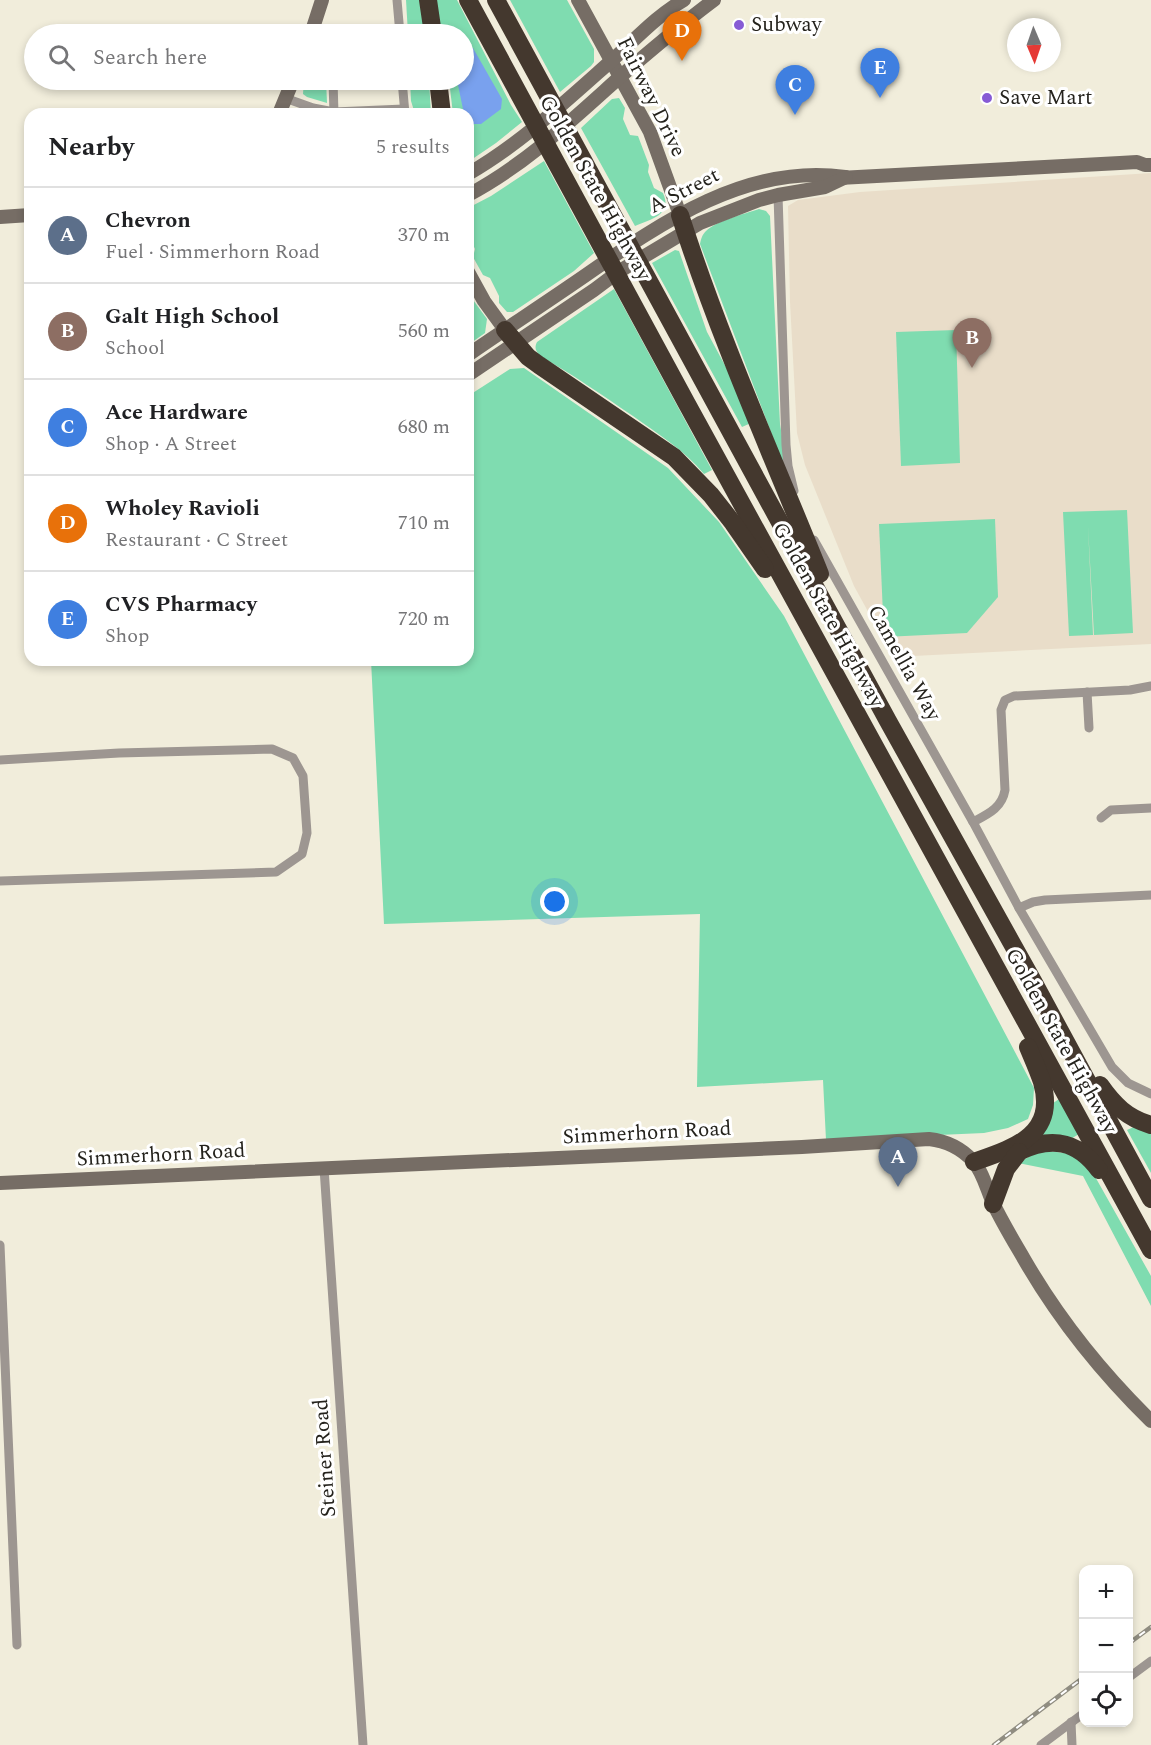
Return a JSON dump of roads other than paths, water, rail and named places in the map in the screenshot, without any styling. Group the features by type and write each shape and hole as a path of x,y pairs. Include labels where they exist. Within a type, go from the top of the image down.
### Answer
{"highway":[{"path":"428,0 432,24"},
{"name":"Golden State Highway","path":"468,0 1151,1250"},
{"name":"Golden State Highway","path":"496,0 1151,1199"},
{"path":"439,90 441,108"},
{"path":"683,223 728,348 856,661"},
{"path":"510,336 528,357 674,457 693,475 751,548 846,694"},
{"path":"976,1167 1031,1136 1037,1128 1045,1104 1040,1076 990,957"},
{"path":"1034,983 1111,1101 1130,1117 1151,1125"},
{"path":"976,1167 1041,1143 1063,1144 1082,1152 1099,1170 1140,1230"},
{"path":"993,1204 1006,1169 1019,1152"}],"street":[{"path":"314,24 322,0"},
{"path":"398,0 399,24"},
{"name":"Fairway Drive","path":"578,0 650,132 683,223"},
{"path":"474,170 513,145 671,7 684,0"},
{"path":"690,18 692,9 705,0"},
{"path":"474,191 522,161 714,0"},
{"path":"281,108 289,90"},
{"path":"333,90 334,108"},
{"path":"403,90 405,108"},
{"path":"285,98 313,108"},
{"name":"A Street","path":"474,352 510,336 594,290 618,272 666,243 683,223 727,192 773,179 824,174 846,177 1144,164 1145,157 1151,157"},
{"name":"A Street","path":"474,369 510,336 585,275 658,227 683,223 778,195 825,187 846,177"},
{"name":"Camellia Way","path":"778,195 786,445 797,501 814,540 1019,908 1112,1067 1128,1083 1151,1094"},
{"path":"0,217 24,215"},
{"path":"474,283 484,301 510,336"},
{"path":"973,822 995,810 1004,797 1001,710 1005,700 1014,696 1130,690 1151,686"},
{"path":"1088,692 1089,728"},
{"path":"0,760 119,753 272,749 293,758 303,776 307,832 303,854 276,872 0,881"},
{"path":"1101,818 1111,810 1151,808"},
{"path":"1019,908 1045,900 1151,895"},
{"name":"Simmerhorn Road","path":"0,1183 802,1147 929,1139 951,1144 976,1167 993,1204 1025,1262 1062,1318 1109,1377 1151,1420"},
{"name":"Steiner Road","path":"324,1168 363,1745"},
{"path":"0,1245 17,1645"},
{"path":"1133,1674 1147,1664 1151,1677"},
{"path":"1041,1745 1079,1716"},
{"path":"1071,1722 1072,1745"}],"water":[{"path":"474,50 502,99 501,109 481,124 474,124 474,108 463,108 459,90 474,90"}],"railway":[{"path":"1133,1640 1151,1627"},
{"path":"994,1745 1079,1681"}],"place":[{"name":"Subway","path":"739,25"},
{"name":"Wholey Ravioli","path":"682,61"},
{"name":"CVS Pharmacy","path":"880,98"},
{"name":"Save Mart","path":"987,98"},
{"name":"Ace Hardware","path":"795,115"},
{"name":"Galt High School","path":"972,368"},
{"name":"Chevron","path":"898,1187"}]}
